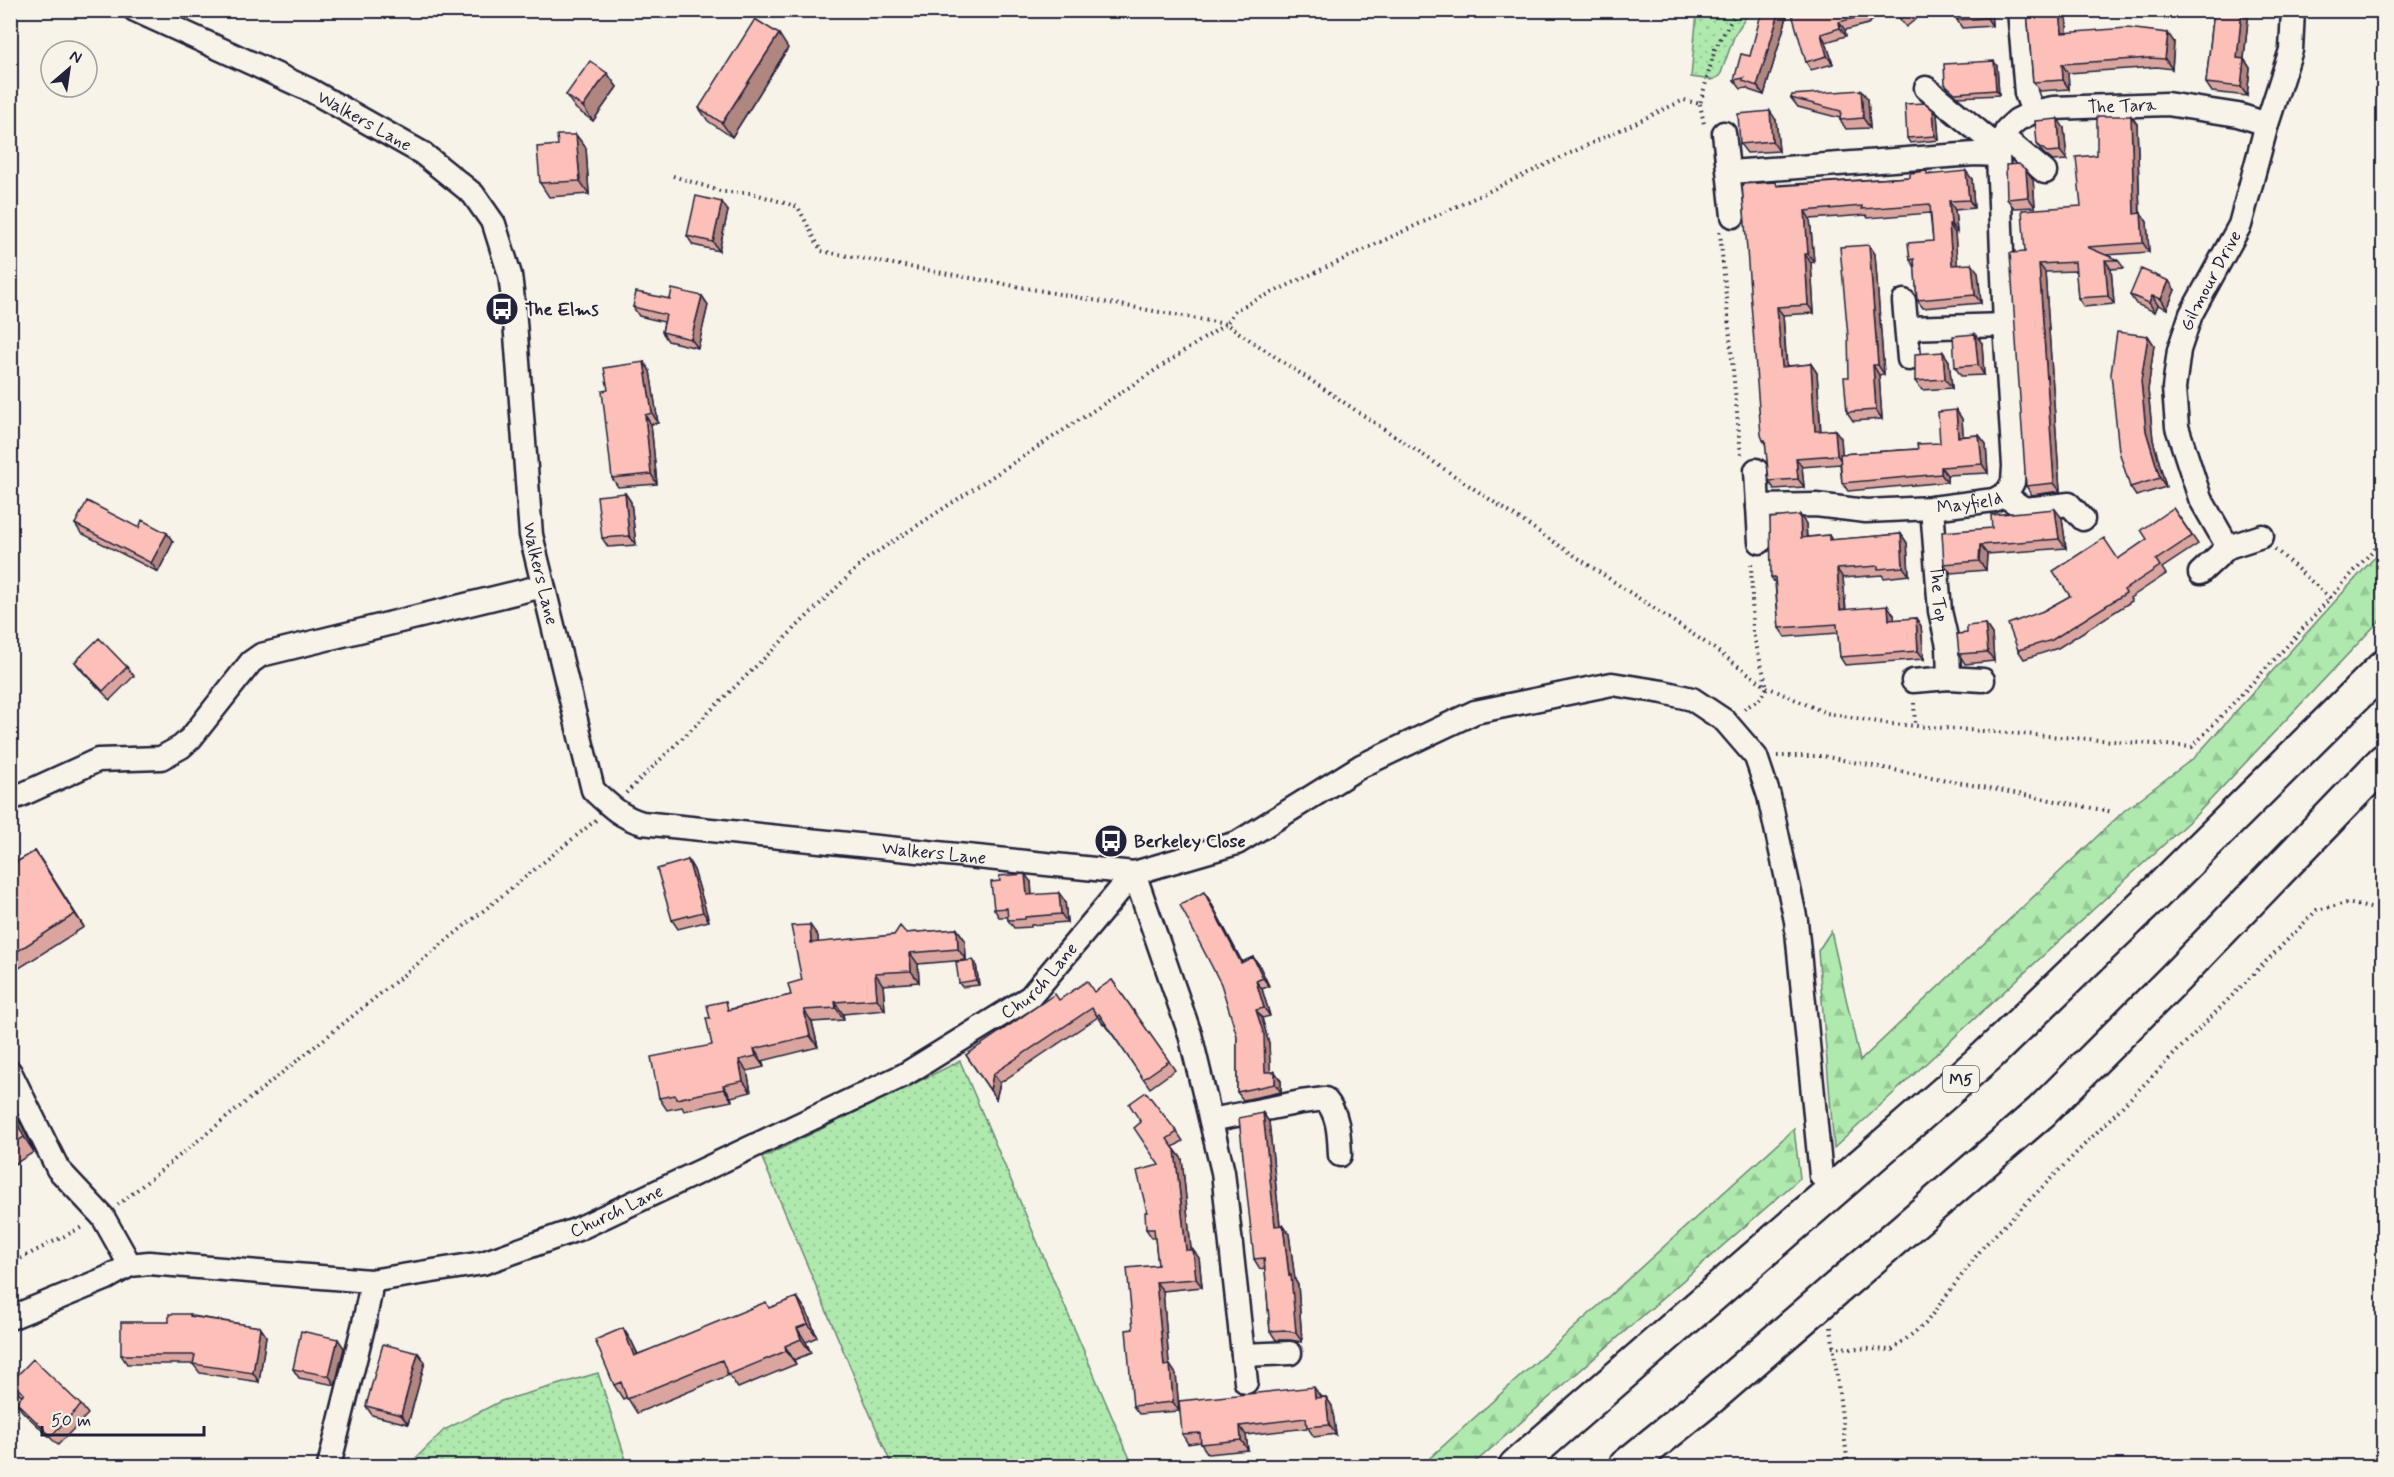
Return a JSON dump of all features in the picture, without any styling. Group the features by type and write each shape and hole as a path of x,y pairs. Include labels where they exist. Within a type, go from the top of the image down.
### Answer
{"highway":[{"name":"M5","path":"1516,1467 1987,1056 2154,895 2384,667"},
{"path":"1626,1467 1705,1402 2042,1112 2384,761"}],"street":[{"name":"Walkers Lane","path":"135,10 310,90 422,153 473,194 494,224 510,275 531,535 593,790 611,807 626,818 642,823 1134,873"},
{"path":"2019,10 2026,93 2033,112"},
{"name":"Gilmour Drive","path":"2228,547 2200,498 2177,427 2174,388 2179,350 2191,314 2240,225 2267,124 2291,50 2293,10"},
{"path":"1926,88 2000,147 2045,172"},
{"name":"The Tara","path":"2000,147 2007,129 2017,120 2033,112 2053,108 2168,104 2238,115 2267,124"},
{"path":"1724,132 1733,216"},
{"path":"1730,172 1975,154 2000,147"},
{"name":"Mayfield","path":"1758,506 1816,505 1866,511 1994,500 2007,493 2013,482 2014,466 2005,325 2000,147"},
{"path":"1904,301 1909,359"},
{"path":"1907,328 2005,325"},
{"path":"1756,470 1760,542"},
{"path":"2003,495 2025,509 2069,504 2083,519"},
{"name":"The Top","path":"1932,507 1940,611 1948,646 1949,678"},
{"path":"2200,573 2228,547 2262,536"},
{"path":"10,797 19,796 98,760 160,758 182,747 192,738 251,662 261,655 543,586"},
{"path":"1913,681 1949,678 1983,680"},
{"path":"1246,1382 1223,1172 1190,1034 1134,873 1237,843 1361,766 1475,712 1612,684 1664,692 1692,699 1725,721 1756,757 1769,796 1796,921 1821,1176"},
{"name":"Church Lane","path":"10,1318 107,1278 130,1265 149,1263 370,1281 483,1263 578,1229 904,1075 1030,997 1134,873"},
{"path":"10,1072 58,1169 103,1217 130,1265"},
{"path":"1211,1120 1325,1099 1332,1107 1339,1132 1340,1155"},
{"path":"329,1467 364,1323 370,1281"},
{"path":"1243,1355 1290,1353"}],"path":[{"path":"10,1264 103,1217 611,807 866,559 1226,324 1235,310 1684,100 1700,104 1715,49 1737,10"},
{"path":"673,176 723,192 752,193 798,207 821,251 1226,324 1709,645 1767,687 1826,713 1891,724 2192,747 2384,538"},
{"path":"1733,216 1718,216 1742,471 1756,470"},
{"path":"2262,536 2330,598"},
{"path":"1725,721 1761,698 1767,687 1753,633 1750,544 1760,542"},
{"path":"1756,757 1822,756 2113,812"},
{"path":"1832,1347 1892,1350 1924,1324 1983,1247 2317,909 2347,903 2384,911"},
{"path":"1831,1320 1832,1347 1848,1467"}],"green space":[{"path":"1697,11 1750,11 1735,34 1720,76 1712,80 1691,77"},
{"path":"2383,548 2383,617 2197,814 1834,1148 1818,951 1831,931 1860,1061 2125,810 2195,757"},
{"path":"960,1061 1133,1466 892,1466 762,1158"},
{"path":"1794,1129 1800,1178 1471,1466 1421,1466"},
{"path":"598,1373 628,1466 408,1466 444,1430 501,1401"}],"building":[{"path":"1762,10 1780,10 1757,86 1743,81 1744,78 1734,80 1741,54 1750,56"},
{"path":"1805,10 1869,10 1862,16 1839,22 1840,28 1821,34 1827,56 1806,62 1792,14"},
{"path":"1894,10 1911,10 1901,18"},
{"path":"1956,10 1986,10 1987,18 1957,20"},
{"path":"2027,10 2060,10 2062,33 2127,28 2168,33 2165,59 2062,64 2063,80 2033,82"},
{"path":"2214,10 2242,10 2237,58 2244,59 2241,87 2206,83"},
{"path":"755,19 779,34 722,123 699,108"},
{"path":"590,61 607,73 583,107 566,95"},
{"path":"1994,61 1996,90 1955,93 1945,84 1944,64"},
{"path":"1861,90 1863,118 1840,120 1841,111 1791,98 1792,95"},
{"path":"1925,103 1933,110 1935,136 1907,138 1905,104"},
{"path":"1770,111 1772,141 1740,144 1738,114"},
{"path":"2097,116 2131,116 2134,214 2141,213 2143,243 2087,247 2118,260 2105,260 2108,296 2078,298 2075,262 2039,264 2054,483 2026,486 2010,253 2025,252 2022,210 2081,206 2076,157 2097,155"},
{"path":"2058,119 2060,151 2047,152 2037,144 2035,121"},
{"path":"557,135 576,135 580,181 540,183 537,147 558,145"},
{"path":"2019,164 2026,170 2028,197 2007,199 2006,165"},
{"path":"1927,171 1927,175 1966,171 1969,200 1949,201 1951,224 1949,224 1952,265 1972,264 1975,295 1917,300 1914,259 1910,260 1908,243 1933,241 1930,204 1862,209 1862,206 1805,211 1808,305 1777,307 1782,367 1811,364 1815,431 1835,430 1837,455 1796,458 1798,479 1769,481 1765,440 1761,435 1742,184 1776,182 1777,186 1910,177 1910,173"},
{"path":"696,196 722,202 713,242 687,236"},
{"path":"1869,245 1878,365 1873,365 1876,410 1847,412 1844,377 1849,377 1848,336 1840,247"},
{"path":"2141,269 2169,281 2161,299 2152,296 2149,303 2130,295"},
{"path":"672,289 702,296 691,339 662,332 666,315 633,307 636,292 670,299"},
{"path":"2117,332 2148,336 2141,381 2146,431 2160,478 2130,487 2119,451 2111,374"},
{"path":"1975,334 1978,365 1955,367 1953,336"},
{"path":"1943,352 1945,379 1915,381 1915,354"},
{"path":"644,362 652,413 645,415 651,474 612,478 602,391 608,390 604,368"},
{"path":"1956,410 1958,437 1979,435 1982,464 1941,467 1941,474 1842,483 1840,454 1918,449 1917,444 1940,443 1938,412"},
{"path":"625,493 629,536 602,538 597,496"},
{"path":"87,501 139,528 142,520 167,533 151,563 75,524"},
{"path":"2173,508 2192,536 2156,560 2160,566 2124,590 2126,593 2052,640 2018,650 2008,624 2043,611 2070,596 2053,571 2104,538 2118,559 2147,539 2141,530"},
{"path":"2055,509 2059,539 1980,545 1979,561 1944,564 1942,532 1992,528 1991,515"},
{"path":"1800,515 1801,538 1829,535 1829,540 1901,534 1903,567 1837,569 1840,610 1888,606 1889,620 1916,618 1918,651 1840,657 1837,624 1779,628 1775,577 1771,577 1770,518"},
{"path":"1985,624 1988,652 1959,654 1957,634 1967,633 1967,626"},
{"path":"99,638 127,667 103,691 75,662"},
{"path":"35,851 75,914 10,956 10,866"},
{"path":"688,860 703,912 672,920 657,869"},
{"path":"1025,874 1027,895 1059,893 1061,914 1008,920 1007,908 994,909 991,882 1000,881 999,876"},
{"path":"1204,892 1241,963 1253,957 1263,978 1256,981 1264,1008 1256,1010 1264,1035 1265,1072 1275,1072 1275,1084 1237,1092 1237,1036 1221,984 1180,905"},
{"path":"810,925 811,943 894,935 900,926 906,933 957,929 958,949 910,953 911,971 875,973 877,999 835,1002 836,1008 804,1010 810,1036 754,1049 756,1056 739,1060 743,1081 723,1085 724,1089 676,1099 675,1095 659,1098 651,1057 712,1045 706,1018 710,1018 707,1005 726,1001 728,1010 791,995 788,984 802,980 791,926"},
{"path":"973,960 976,980 959,983 956,962"},
{"path":"1112,980 1169,1061 1143,1079 1099,1014 1097,1016 1092,1008 993,1074 990,1090 966,1055 1055,994 1059,1000 1087,981 1094,992"},
{"path":"1146,1092 1177,1132 1167,1139 1175,1150 1186,1250 1193,1250 1196,1279 1156,1282 1164,1366 1170,1365 1173,1402 1133,1406 1126,1330 1133,1329 1127,1268 1158,1265 1154,1229 1146,1229 1145,1212 1147,1212 1137,1171 1159,1165 1134,1128 1141,1122 1129,1104"},
{"path":"10,1110 24,1137 10,1146"},
{"path":"1263,1113 1275,1226 1283,1225 1289,1276 1291,1275 1296,1333 1284,1330 1270,1331 1264,1258 1254,1259 1239,1118"},
{"path":"797,1297 808,1324 797,1328 801,1339 785,1346 786,1351 728,1375 722,1360 627,1399 621,1382 614,1385 595,1340 623,1328 634,1356 766,1302 769,1308"},
{"path":"169,1314 190,1314 190,1316 260,1327 253,1373 193,1364 195,1355 121,1355 121,1322 169,1322"},
{"path":"301,1331 338,1339 329,1376 293,1369"},
{"path":"383,1344 418,1353 401,1415 366,1406"},
{"path":"33,1359 81,1405 51,1436 16,1402 24,1394 11,1382"},
{"path":"1314,1387 1315,1398 1326,1397 1329,1425 1307,1427 1306,1418 1240,1426 1241,1440 1201,1444 1200,1433 1182,1434 1179,1401"}],"place":[{"name":"The Elms","path":"502,309"},
{"name":"Berkeley Close","path":"1111,841"}]}
